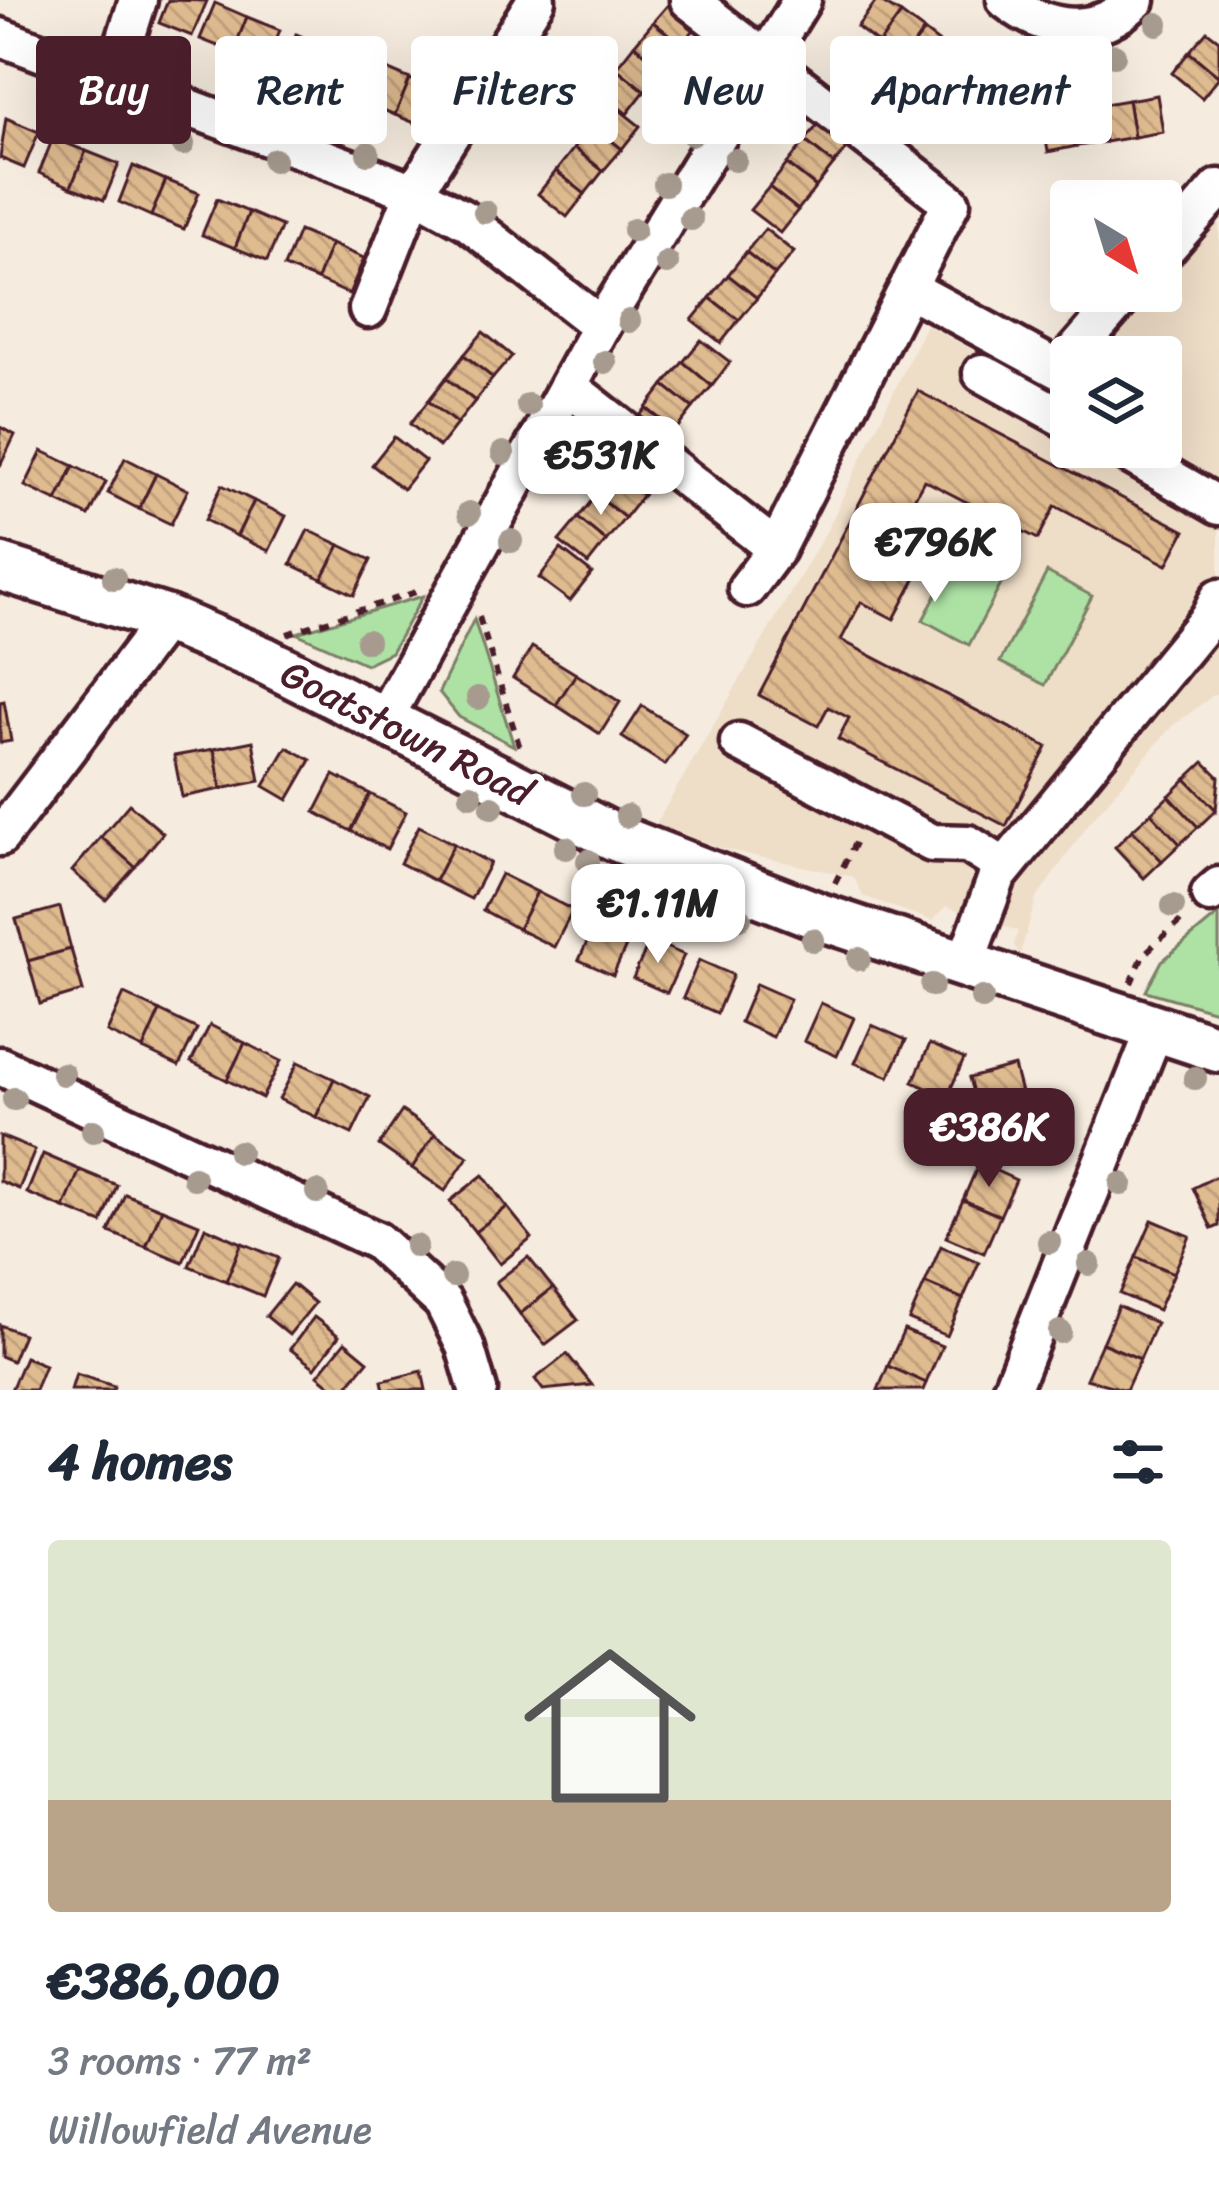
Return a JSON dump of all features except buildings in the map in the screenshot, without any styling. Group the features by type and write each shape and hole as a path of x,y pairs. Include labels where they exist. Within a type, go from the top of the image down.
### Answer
{"main road":[{"name":"Goatstown Road","path":"0,567 166,619 273,664 614,838 818,916 1219,1049"}],"street":[{"path":"127,36 138,0"},
{"path":"368,310 414,192 536,0"},
{"path":"688,0 735,36"},
{"path":"781,36 802,0"},
{"path":"1006,0 1057,27 1091,28 1120,16 1136,0"},
{"path":"0,37 36,49"},
{"path":"747,587 776,549 951,203 806,91"},
{"path":"191,106 414,192 467,221 601,326"},
{"path":"384,719 601,326 715,144"},
{"path":"1182,230 1219,188"},
{"path":"908,288 1059,370 1110,312"},
{"path":"982,373 1050,410"},
{"path":"569,387 776,549"},
{"path":"1153,468 1219,506"},
{"path":"965,964 1004,867 1209,618 1219,598"},
{"path":"0,838 166,619"},
{"path":"740,742 932,843 976,847 1004,867"},
{"path":"1011,1390 1137,1021"},
{"path":"0,1066 377,1241 443,1302 465,1346 478,1390"}],"path":[{"path":"273,664 289,629 419,591"},
{"path":"478,614 520,750"},
{"path":"818,916 872,811"},
{"path":"1137,1021 1144,954 1215,890"}],"shaded area":[{"path":"1219,205 1219,691 1172,726 1089,823 1036,899 1020,954 1014,945 1018,931 946,906 933,921 863,896 854,877 724,849 656,824 826,532 926,325 1050,388 1050,468 1182,468 1182,336 1107,336 1127,312 1182,312 1182,248"}],"green space":[{"path":"970,531 1016,556 969,645 923,620"},
{"path":"1047,572 1092,596 1045,685 1000,662"},
{"path":"423,596 391,652 366,664 296,633"},
{"path":"474,619 514,746 459,717 439,692"},
{"path":"1219,914 1219,1012 1146,991 1162,961"}]}
